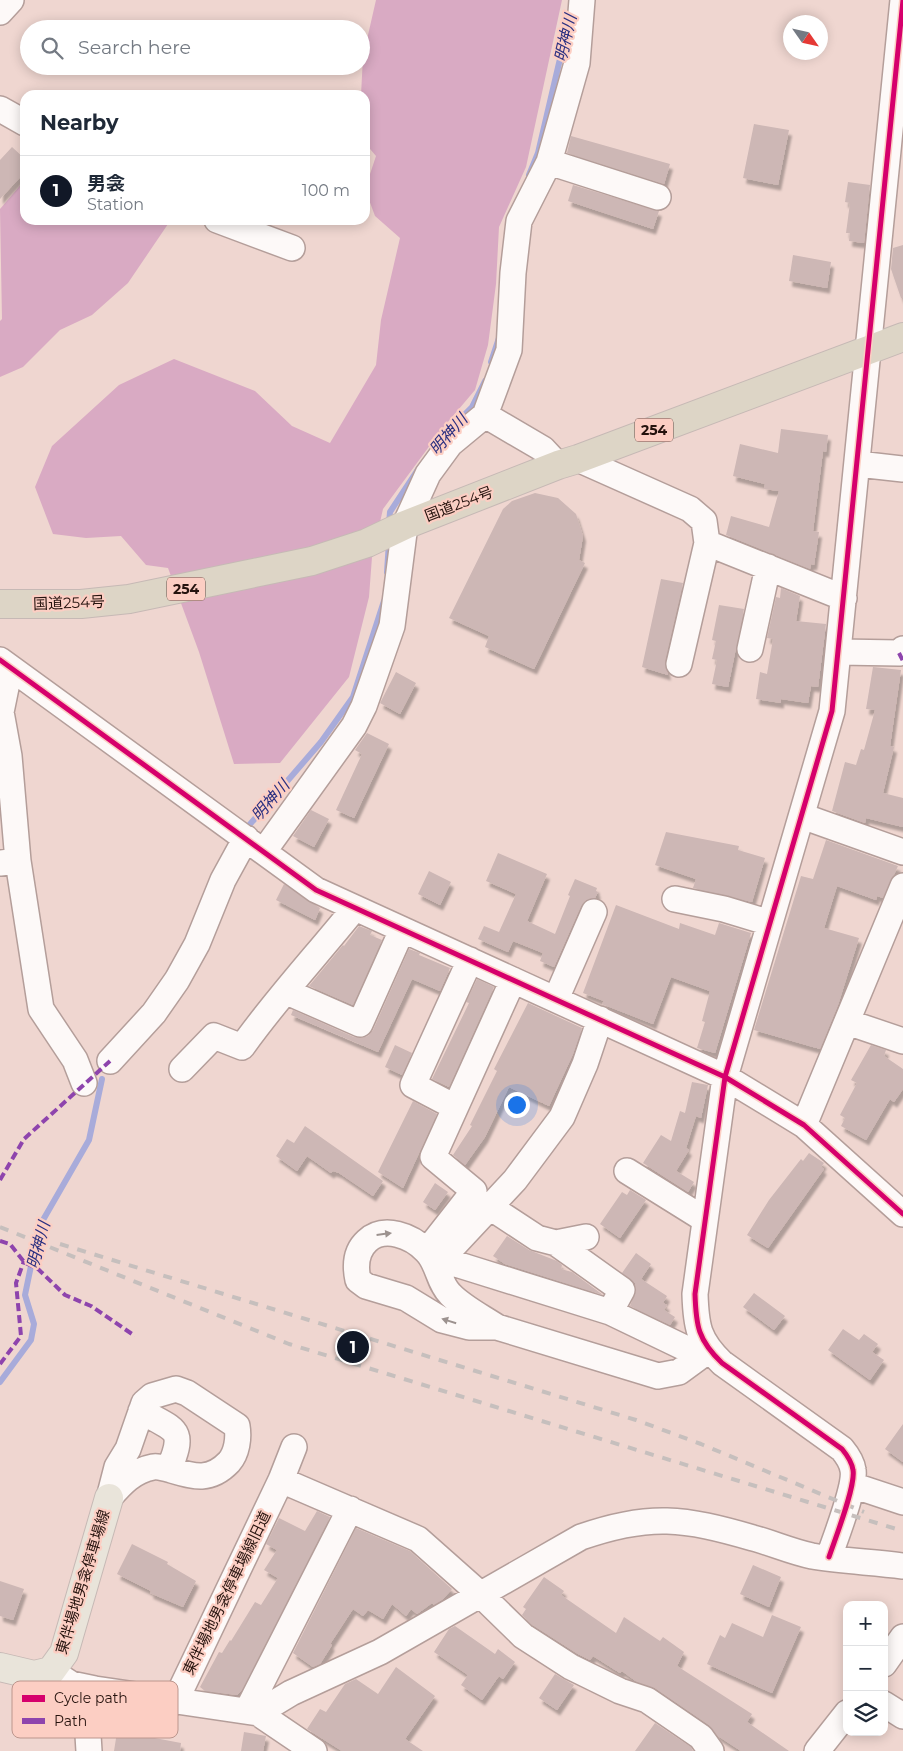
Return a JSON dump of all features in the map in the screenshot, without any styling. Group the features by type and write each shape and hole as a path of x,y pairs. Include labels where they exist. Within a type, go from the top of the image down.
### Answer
{"highway":[{"name":"国道254号","path":"0,604 81,604 129,599 312,561 367,543 406,525 568,462 903,337"}],"main road":[{"name":"東伴場地男衾停車場線","path":"0,1667 34,1675 51,1671 64,1653 109,1498"}],"street":[{"path":"110,1061 154,1013 177,980 197,944 223,880 255,845 354,726 364,706 392,626 406,525 428,474 450,444 485,415 509,350 512,273 519,221 549,162 577,63 582,0"},
{"path":"829,1557 852,1485 854,1470 842,1449 722,1363 709,1350 702,1341 697,1327 695,1294 725,1077 832,711 903,0"},
{"path":"0,109 20,120"},
{"path":"549,162 658,197"},
{"path":"230,225 292,248"},
{"path":"485,415 568,462 690,509 704,521 707,542 679,664"},
{"path":"858,464 903,469"},
{"path":"707,542 844,598"},
{"path":"750,649 768,567"},
{"path":"839,652 899,652 903,649"},
{"path":"5,664 1,712 9,756 9,862 41,1009 75,1060 84,1083"},
{"path":"5,664 316,890 725,1077 804,1125 903,1214"},
{"path":"802,816 903,852"},
{"path":"804,1125 903,886"},
{"path":"675,899 724,909 770,924"},
{"path":"182,1068 214,1036 242,1047 266,1013 287,992 354,908"},
{"path":"556,999 594,912"},
{"path":"287,992 360,1024 402,930"},
{"path":"455,1107 413,1085 470,960"},
{"path":"427,1251 474,1191 433,1157 513,980"},
{"path":"600,1020 585,1064 562,1117 516,1180 444,1255 456,1264 610,1312 687,1349 709,1350"},
{"path":"846,1022 903,1041"},
{"path":"627,1171 704,1220"},
{"path":"490,1207 538,1238 556,1243 622,1290 610,1312"},
{"path":"497,1327 450,1295 441,1282 427,1251 399,1234 390,1232 374,1235 362,1248 355,1266 358,1280 366,1286 406,1298 442,1320 469,1327 497,1327 658,1376 680,1372 709,1350"},
{"path":"556,1243 586,1237"},
{"path":"176,1389 187,1393 237,1426 239,1436 232,1458 220,1472 195,1477 155,1466 128,1477 109,1498 118,1467 128,1449 141,1410 152,1396 176,1389"},
{"path":"141,1410 174,1431 179,1439 169,1470"},
{"name":"東伴場地男衾停車場線旧道","path":"178,1696 281,1480 294,1447"},
{"path":"281,1480 418,1539 480,1594 523,1636 571,1667 620,1691 647,1700 701,1737 711,1751"},
{"path":"852,1485 903,1502"},
{"path":"252,1712 350,1509"},
{"path":"252,1712 380,1652 581,1537 612,1526 640,1521 671,1520 699,1524 812,1556 903,1566"},
{"path":"888,1658 903,1637"},
{"path":"51,1671 66,1681"},
{"path":"178,1702 252,1712 314,1751"},
{"path":"888,1707 903,1716"},
{"path":"817,1751 843,1718"},
{"path":"88,1738 89,1751"}],"shaded area":[{"path":"376,0 562,0 526,167 499,227 496,284 488,345 475,390 442,429 383,509 372,557 369,597 349,677 280,763 234,764 199,652 168,568 146,565 121,536 86,538 53,534 35,487 52,446 119,385 174,359 255,391 292,426 330,443 376,365 381,320 400,238 375,216 370,202 370,174 376,156 370,149 370,90 361,90 362,75 370,75 370,26"},
{"path":"20,186 20,225 167,225 128,283 92,315 60,330 23,367 0,377 0,321 2,319 0,209"}],"building":[{"path":"754,124 789,130 778,185 743,178"},
{"path":"571,136 670,164 664,184 567,153"},
{"path":"12,147 20,154 20,177 0,199 0,160"},
{"path":"848,182 870,185 864,243 849,241 850,233 846,233 850,203 845,202"},
{"path":"573,185 659,211 653,229 568,201"},
{"path":"903,245 903,298 901,298 891,269 893,248"},
{"path":"793,255 831,262 827,288 789,281"},
{"path":"781,429 828,435 826,452 823,451 813,531 819,532 814,565 811,564 810,569 726,535 731,516 769,527 779,491 764,489 765,484 733,476 740,444 778,453"},
{"path":"535,493 558,498 576,514 583,536 579,560 585,563 534,669 485,647 489,636 449,618 503,509 512,501"},
{"path":"661,579 683,583 665,661 668,675 642,667"},
{"path":"781,588 800,596 796,621 826,624 818,687 811,686 808,703 781,699 781,703 756,699 760,672 767,674 773,639 767,638 776,597 780,598"},
{"path":"719,605 744,609 728,687 712,684 717,660 712,659 716,641 712,640"},
{"path":"873,667 901,670 890,746 894,747 883,793 903,798 903,827 866,818 865,823 832,811 845,762 856,765 861,749 864,750 875,710 866,709"},
{"path":"396,672 416,683 400,714 380,703"},
{"path":"367,733 389,744 354,818 336,810 362,754 355,750"},
{"path":"311,810 329,819 314,847 293,836"},
{"path":"666,832 739,846 738,850 765,858 752,902 693,888 696,879 655,865"},
{"path":"826,840 898,866 883,898 877,896 876,900 837,886 824,928 859,938 838,1005 820,1049 754,1030 801,876 813,879"},
{"path":"498,853 547,874 527,921 555,934 575,879 597,888 596,891 598,892 595,898 586,900 581,906 554,967 540,961 543,953 513,941 508,952 478,939 484,926 499,932 516,894 486,881"},
{"path":"429,871 451,882 440,905 418,894"},
{"path":"284,884 320,908 315,920 276,900"},
{"path":"616,905 679,929 680,923 715,935 719,923 751,933 715,1053 697,1048 705,1022 702,1021 710,991 671,977 653,1024 602,1004 604,1001 583,993"},
{"path":"359,926 372,931 370,935 382,940 353,1005 309,986"},
{"path":"409,949 450,968 440,991 412,979 378,1052 291,1015 293,1010 354,1037 368,1036 373,1030"},
{"path":"477,979 494,987 449,1087 432,1079 469,1003 466,1002"},
{"path":"528,1003 582,1028 573,1054 549,1106 509,1087 485,1137 465,1165 453,1155 472,1126 470,1125 497,1071 494,1069"},
{"path":"395,1045 412,1053 402,1075 385,1067"},
{"path":"871,1045 886,1050 884,1056 903,1069 903,1089 894,1102 890,1099 866,1140 841,1126 845,1118 840,1115 857,1083 851,1080"},
{"path":"692,1082 708,1085 701,1118 696,1116 686,1148 689,1150 676,1171 694,1182 688,1192 643,1163 661,1135 671,1141 680,1111 685,1113"},
{"path":"413,1101 437,1114 403,1188 378,1172"},
{"path":"305,1126 383,1181 373,1196 339,1173 333,1171 331,1173 307,1156 297,1171 276,1156 287,1139 294,1143"},
{"path":"809,1153 824,1163 821,1167 824,1169 768,1248 747,1235 769,1200 801,1159 803,1161"},
{"path":"435,1183 448,1192 435,1210 423,1202"},
{"path":"630,1190 646,1200 620,1238 600,1224 622,1192 627,1195"},
{"path":"507,1236 529,1250 557,1261 562,1265 561,1269 572,1272 603,1295 505,1264 493,1256"},
{"path":"636,1253 651,1264 641,1279 667,1296 663,1303 667,1305 664,1310 675,1317 670,1325 630,1306 636,1290 635,1283 622,1273"},
{"path":"754,1293 785,1316 774,1330 743,1307"},
{"path":"843,1329 859,1340 864,1334 878,1344 872,1352 884,1360 870,1380 828,1350"},
{"path":"903,1424 903,1462 885,1449"},
{"path":"317,1511 330,1517 242,1690 237,1695 205,1691 200,1687 219,1652 222,1653 231,1641 255,1602 261,1605 278,1578 264,1570 277,1550 266,1544 279,1518 305,1531"},
{"path":"356,1528 410,1551 452,1589 443,1599 434,1605 432,1603 417,1614 411,1609 406,1616 392,1604 383,1619 368,1610 363,1616 353,1609 330,1644 332,1645 320,1664 313,1667 293,1653"},
{"path":"132,1544 168,1562 167,1564 196,1581 183,1607 150,1593 151,1591 117,1574"},
{"path":"753,1565 781,1577 769,1607 740,1594"},
{"path":"544,1577 564,1591 561,1595 616,1633 624,1617 660,1641 663,1637 684,1652 677,1666 752,1714 747,1722 789,1751 741,1751 718,1736 709,1725 655,1688 637,1682 622,1671 620,1673 593,1656 590,1660 578,1654 531,1624 522,1615 526,1609 523,1607"},
{"path":"0,1581 24,1589 13,1620 0,1616"},
{"path":"772,1615 801,1627 772,1693 707,1664 720,1635 725,1638 732,1623 763,1637"},
{"path":"455,1626 495,1654 498,1649 515,1662 503,1679 499,1676 482,1700 461,1685 468,1675 434,1652 449,1629"},
{"path":"396,1667 435,1696 405,1739 423,1751 342,1751 307,1729 320,1709 326,1712 345,1684 356,1679 378,1694"},
{"path":"555,1674 574,1685 557,1710 539,1698"},
{"path":"655,1723 691,1747 693,1751 635,1751"},
{"path":"244,1732 266,1736 263,1751 241,1751"},
{"path":"116,1738 155,1738 181,1743 180,1751 114,1751"}],"waterway":[{"name":"明神川","path":"529,175 538,153 570,16"},
{"name":"明神川","path":"491,362 499,338"},
{"name":"明神川","path":"452,427 472,407 485,381"},
{"name":"明神川","path":"389,524 390,512 419,468"},
{"name":"明神川","path":"387,572 389,542"},
{"name":"明神川","path":"245,830 321,742 353,697 384,601"},
{"name":"明神川","path":"0,1382 31,1340 34,1324 25,1295 39,1227 89,1140 102,1079"}],"railway":[{"path":"0,1227 289,1344 903,1531"},
{"path":"60,1244 636,1420 701,1444 864,1512"}],"marked path":[{"path":"899,653 903,661"},
{"path":"0,1180 24,1139 110,1061"},
{"path":"0,1241 10,1244 25,1263 37,1268 65,1295 91,1306 135,1336"},
{"path":"0,1364 21,1336 16,1283 24,1261"}],"cycle path":[{"path":"829,1557 844,1513 853,1478 853,1470 847,1456 842,1449 722,1363 714,1355 700,1332 696,1315 695,1294 725,1077 832,711 903,0"},
{"path":"0,660 316,890 725,1077 804,1125 903,1214"}],"place":[{"name":"男衾","path":"353,1347"}]}
